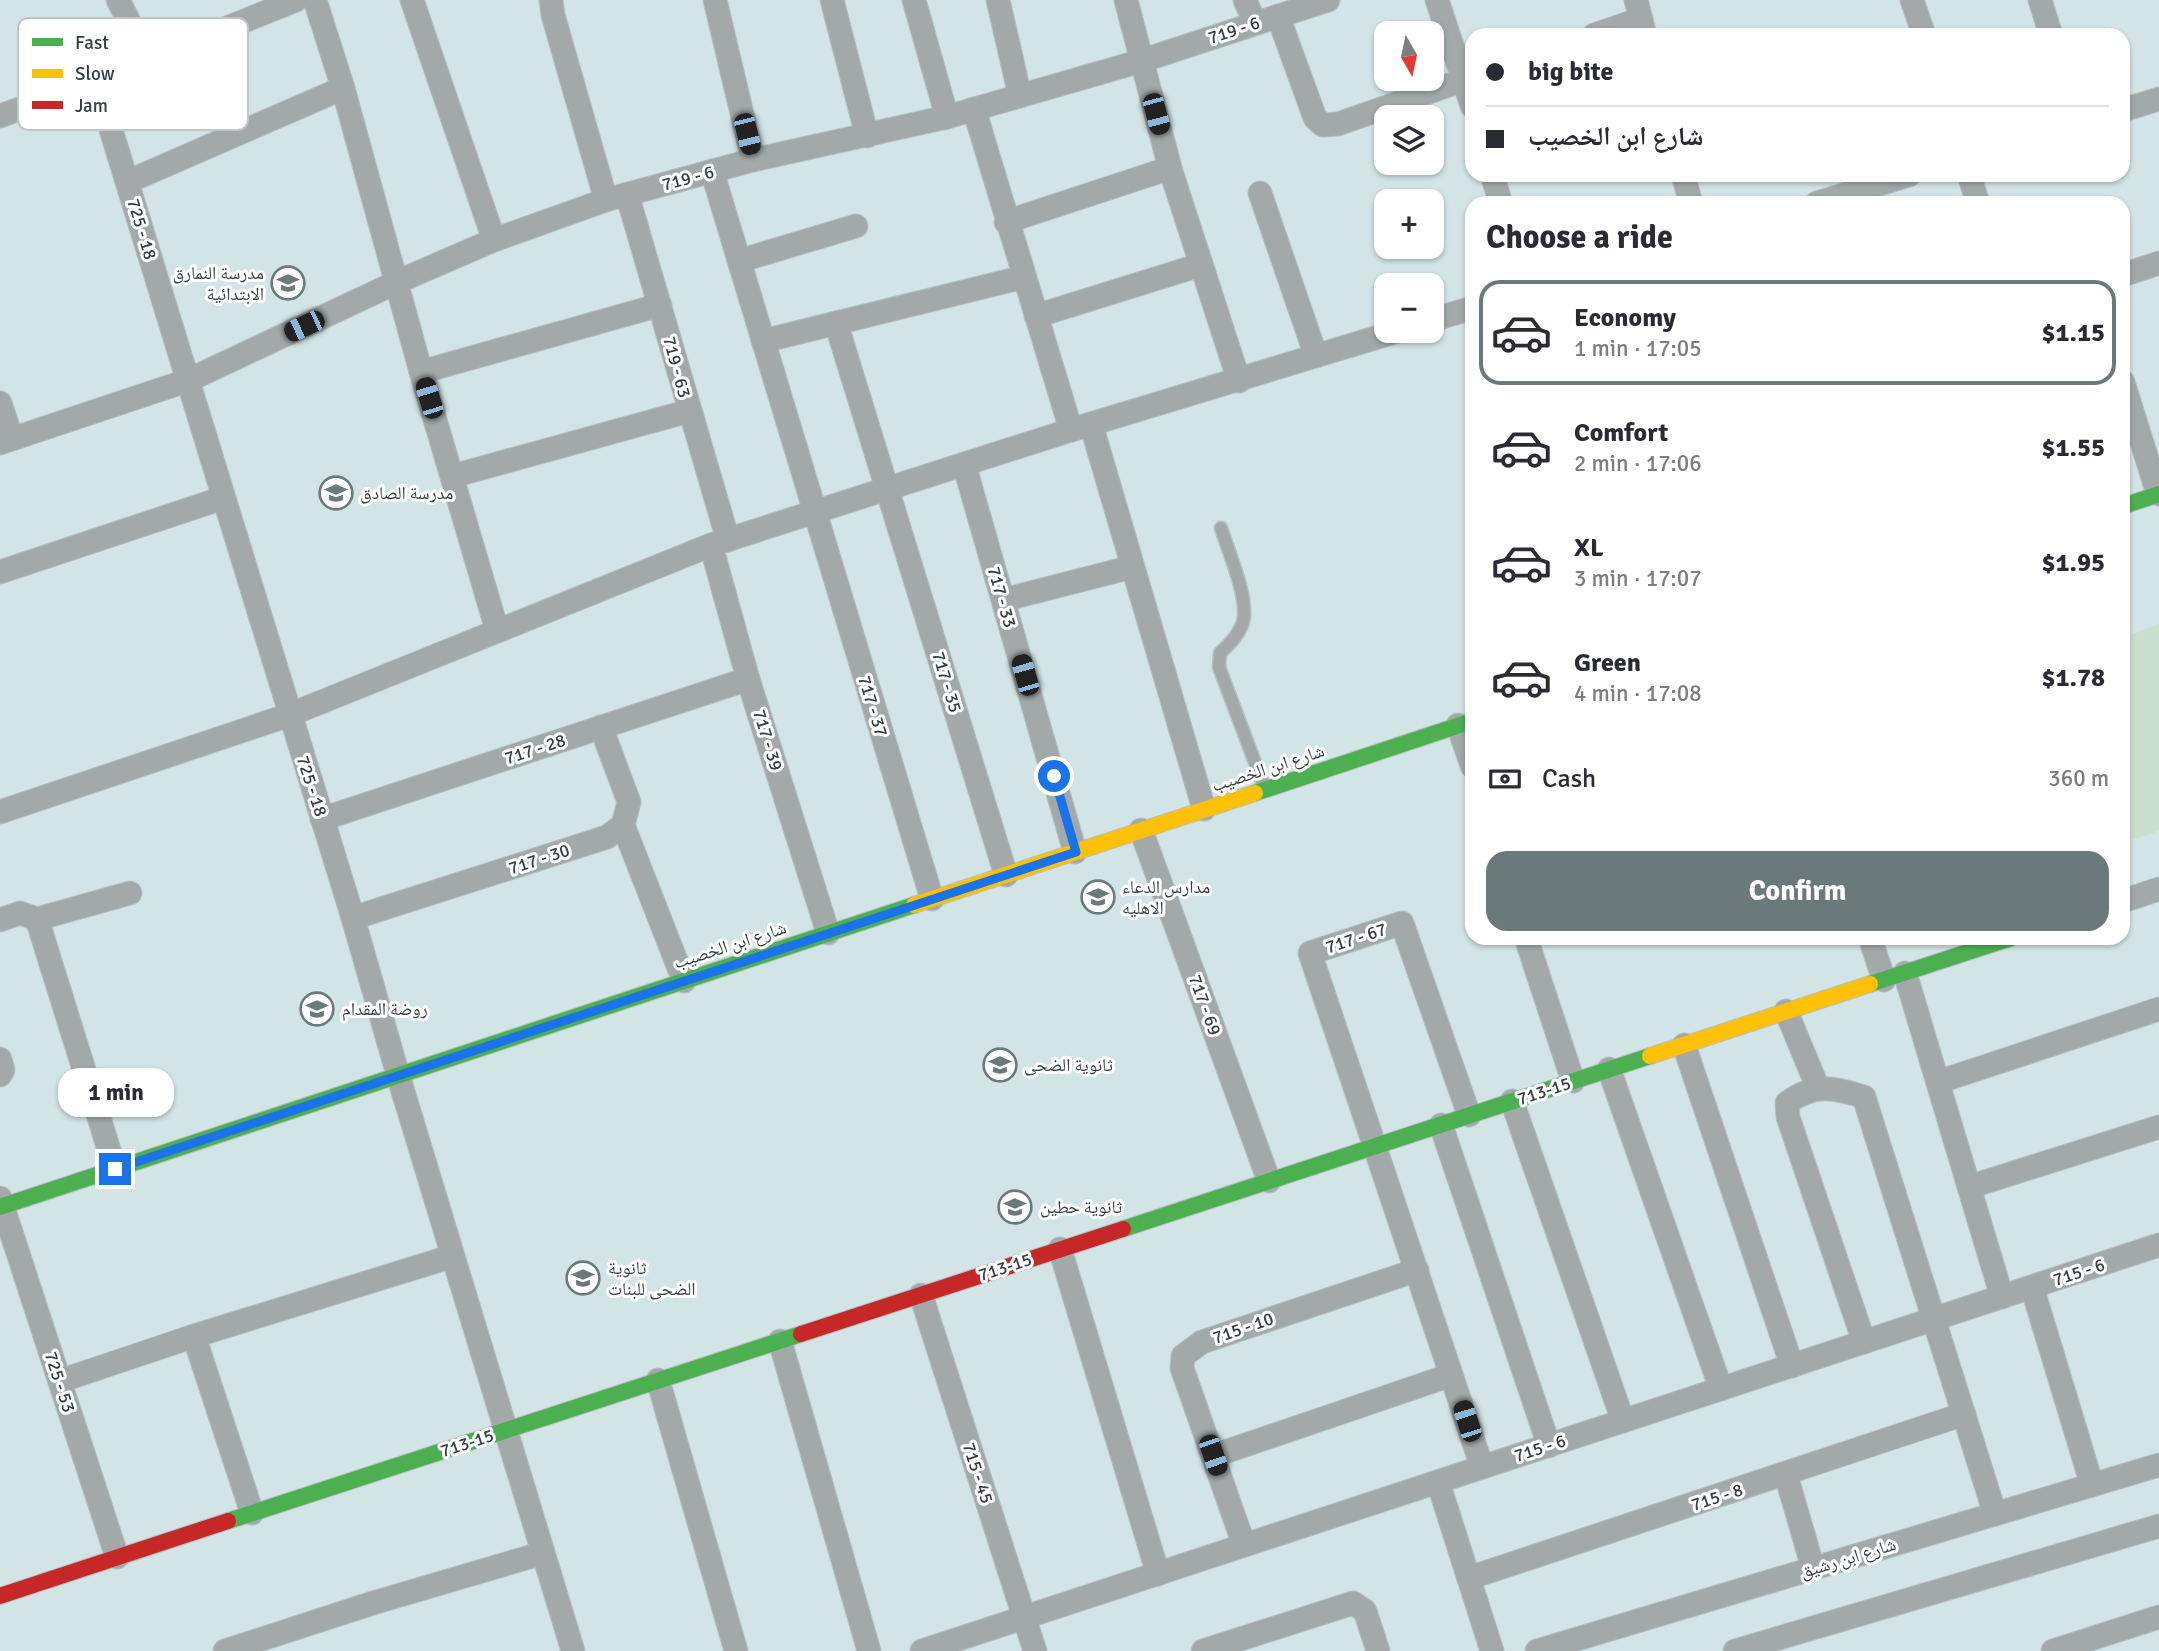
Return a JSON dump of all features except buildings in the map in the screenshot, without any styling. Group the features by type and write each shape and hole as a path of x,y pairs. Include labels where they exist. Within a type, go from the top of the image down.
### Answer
{"street":[{"path":"118,0 127,18"},
{"path":"248,20 296,0"},
{"path":"315,0 343,88 421,372 497,630"},
{"path":"412,0 494,240"},
{"name":"719 - 63","path":"551,0 553,15 616,197 660,305 720,542"},
{"path":"715,0 753,160"},
{"path":"832,0 867,136"},
{"path":"914,0 947,117"},
{"path":"998,0 1020,96"},
{"path":"1126,0 1170,168 1239,381"},
{"path":"1245,0 1255,23"},
{"name":"719 - 6","path":"6,441 188,380 397,282 494,240 616,197 753,160 947,117 1141,61 1328,0"},
{"path":"1437,0 1465,70"},
{"path":"1912,0 1922,28"},
{"path":"2040,0 2049,28"},
{"path":"1279,16 1315,118 1323,125 1338,124 1465,79"},
{"path":"1613,28 1641,18"},
{"path":"248,129 343,88"},
{"path":"2130,108 2159,99"},
{"path":"0,116 18,109"},
{"path":"974,109 1036,316 1081,427 1132,567 1204,809"},
{"name":"725 - 18","path":"111,130 353,918 543,1553 565,1649"},
{"path":"127,182 246,130"},
{"path":"1006,222 1170,168"},
{"name":"717 - 37","path":"712,171 932,899"},
{"path":"1840,196 1886,182"},
{"path":"1260,192 1316,356"},
{"path":"739,261 856,226"},
{"path":"2130,272 2159,262"},
{"path":"1036,316 1200,265"},
{"path":"763,341 1024,277"},
{"path":"421,372 660,305"},
{"path":"1444,316 1465,310"},
{"name":"717 - 35","path":"836,323 1006,874"},
{"path":"0,812 289,715 720,542 1081,427 1374,338"},
{"path":"0,403 6,441"},
{"path":"2130,404 2159,494 2130,504"},
{"path":"453,476 689,411"},
{"name":"717 - 33","path":"964,464 1076,852"},
{"path":"0,572 223,498"},
{"name":"717 - 39","path":"720,542 748,678 828,933"},
{"path":"1003,600 1132,567"},
{"name":"717 - 28","path":"322,819 748,678"},
{"name":"شارع ابن الخصيب","path":"1,1204 115,1169 1465,723"},
{"path":"601,727 629,802 623,825 684,981"},
{"name":"717 - 30","path":"353,918 607,837 623,825"},
{"name":"717 - 69","path":"1141,830 1269,1181"},
{"path":"2130,899 2159,890"},
{"path":"0,920 20,913 37,919 130,893"},
{"path":"37,919 115,1169"},
{"name":"717 - 67","path":"1376,1146 1310,953 1402,923 1469,1115"},
{"path":"1528,945 1573,1081"},
{"path":"1874,945 1894,976 1938,1082 2002,1297"},
{"name":"713-15","path":"0,1596 1989,945"},
{"path":"1938,1082 2159,1009"},
{"path":"1786,1012 1818,1088"},
{"path":"1684,1045 1792,1366"},
{"path":"1609,1069 1721,1389"},
{"path":"1864,1342 1788,1116 1787,1103 1818,1088 1842,1090 1864,1097 1995,1514"},
{"path":"1512,1101 1623,1421"},
{"path":"1441,1125 1549,1446"},
{"path":"1969,1187 2159,1127"},
{"path":"1376,1146 1482,1467"},
{"name":"725 - 53","path":"1,1204 117,1558"},
{"path":"1060,1249 1158,1574"},
{"name":"715 - 6","path":"928,1650 2032,1287 2157,1253"},
{"path":"60,1381 194,1336 453,1256"},
{"name":"715 - 10","path":"1244,1545 1182,1368 1184,1356 1202,1342 1417,1270"},
{"path":"2032,1287 2092,1485"},
{"name":"715 - 45","path":"920,1295 1035,1651"},
{"path":"194,1336 252,1513"},
{"path":"780,1341 869,1651"},
{"path":"1213,1455 1451,1375"},
{"path":"658,1380 736,1651"},
{"name":"715 - 8","path":"1469,1578 1964,1414"},
{"name":"شارع ابن رشيق","path":"1537,1651 2159,1465"},
{"path":"1786,1475 1813,1569"},
{"path":"1438,1482 1492,1651"},
{"path":"1735,1651 2159,1526"},
{"path":"225,1651 373,1603 543,1553"},
{"path":"1203,1651 1353,1603 1365,1611 1378,1651"},
{"path":"2053,1651 2159,1617"}],"lane":[{"path":"1221,528 1243,601 1244,620 1234,641 1220,653 1219,667 1265,789"}],"green space":[{"path":"2159,624 2159,831 2130,841 2130,635"}],"traffic: fast":[{"path":"2130,504 2159,494"},
{"path":"1255,793 1465,723"},
{"path":"0,1207 914,905"},
{"path":"1870,984 1990,945"},
{"path":"1123,1229 1650,1056"},
{"path":"228,1521 801,1334"}],"traffic: slow":[{"path":"914,905 1255,793"},
{"path":"1650,1056 1870,984"}],"traffic: jam":[{"path":"801,1334 1123,1229"},
{"path":"0,1596 228,1521"}],"place":[{"name":"مدرسة النمارق الابتدائية","path":"288,283"},
{"name":"مدرسة الصادق","path":"336,493"},
{"name":"مدارس الدعاء الاهليه","path":"1098,897"},
{"name":"روضة المقدام","path":"317,1009"},
{"name":"ثانوية الضحى","path":"1000,1065"},
{"name":"ثانوية حطين","path":"1015,1207"},
{"name":"ثانوية الضحى للبنات","path":"583,1278"}],"route":[{"path":"115,1169 1076,852 1054,776"}]}
